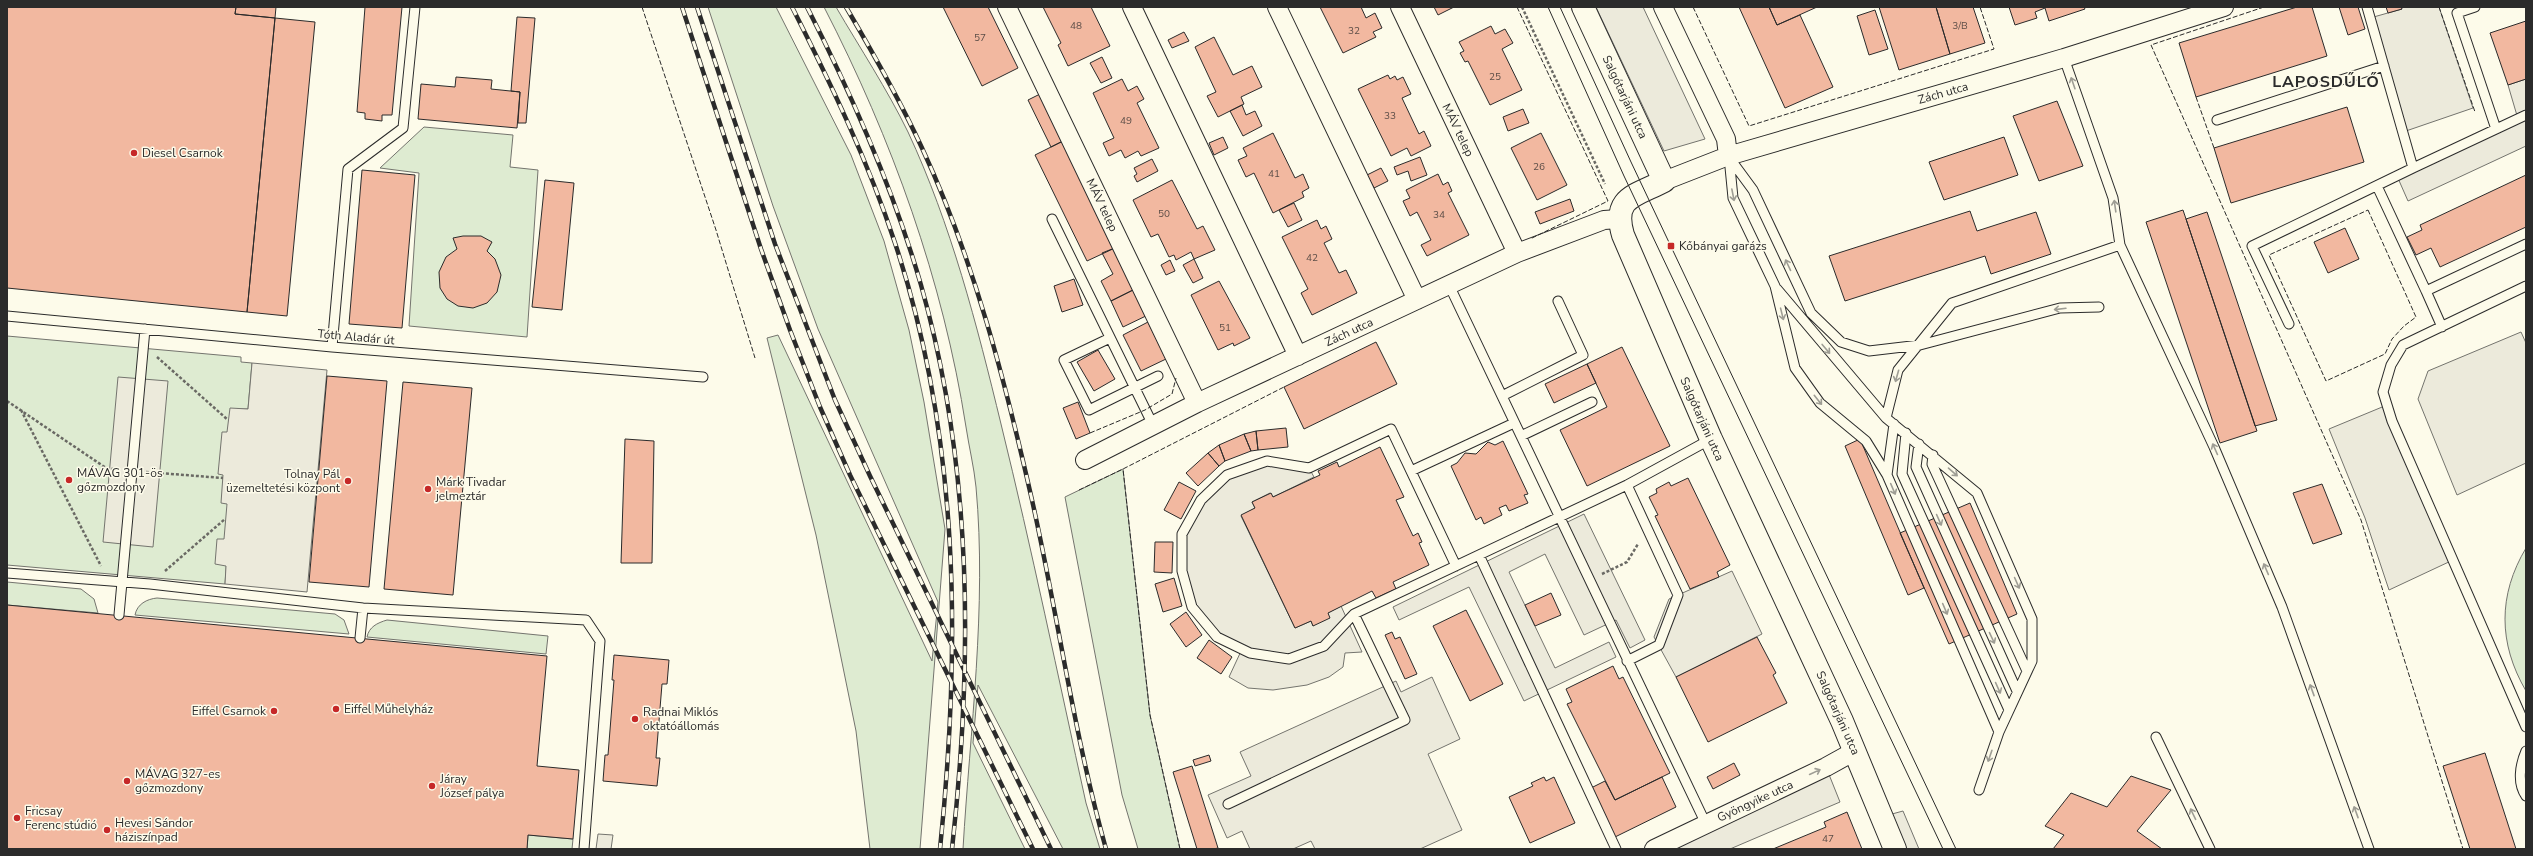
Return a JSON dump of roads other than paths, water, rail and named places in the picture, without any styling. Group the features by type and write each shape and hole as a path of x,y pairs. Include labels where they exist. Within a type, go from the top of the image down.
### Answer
{"street":[{"name":"MÁV telep","path":"1008,7 1197,403"},
{"path":"1132,7 1298,356"},
{"path":"1277,7 1417,300"},
{"name":"MÁV telep","path":"1400,7 1517,253"},
{"name":"Salgótarjáni utca","path":"1583,7 1664,181"},
{"path":"1663,7 1726,139 1728,156"},
{"name":"Zách utca","path":"1664,181 1728,156 2064,58 2224,7"},
{"path":"1619,219 1619,210 1629,199 1664,181"},
{"name":"Zách utca","path":"1085,460 1197,403 1517,253 1604,220 1619,219"},
{"name":"Salgótarjáni utca","path":"1619,219 1711,439 1855,751 1895,849"},
{"name":"Gyöngyike utca","path":"1654,849 1826,767 1855,751"}],"lane":[{"path":"332,347 348,169 403,128 415,7"},
{"path":"2367,7 2413,168"},
{"path":"2475,7 2457,13 2496,129"},
{"path":"2064,58 2113,198 2120,245 2214,447 2282,607 2369,849"},
{"path":"2217,120 2384,66"},
{"path":"2289,324 2252,246 2526,115"},
{"path":"1728,156 1733,198 1775,286 1795,368 1820,403 1866,441 1887,474 1987,708 1999,732"},
{"path":"1728,156 1753,190 1811,312 1841,342 1869,351 1920,345 2060,308 2099,307"},
{"path":"2377,186 2442,327"},
{"path":"1052,219 1153,426"},
{"path":"2426,291 2526,244"},
{"path":"1886,418 1898,370 1920,345 1952,303 2120,245"},
{"path":"1449,285 1706,824"},
{"path":"1775,286 1886,418 1933,455 1977,493 2032,619 2032,661 1999,732 1979,790"},
{"path":"2526,286 2403,345 2391,365 2383,392 2394,427 2526,727"},
{"path":"1502,396 1583,355 1558,302"},
{"name":"Tóth Aladár út","path":"7,316 332,347 704,378"},
{"path":"119,615 145,329"},
{"path":"1110,338 1064,360 1089,410 1158,376"},
{"path":"1521,436 1592,402"},
{"path":"1411,471 1514,423"},
{"path":"1887,474 1894,424"},
{"path":"1456,566 1391,429 1310,468 1266,461 1227,475 1201,500 1182,534 1182,571 1192,607 1217,637 1250,653 1289,659 1324,646 1354,614 1456,566 1627,485 1711,439"},
{"path":"1906,433 1902,474 2009,710"},
{"path":"1919,444 1916,467 2017,691"},
{"path":"1933,455 1932,464 2027,671"},
{"path":"1627,485 1652,536 1678,595 1659,645 1627,661"},
{"path":"1479,555 1616,849"},
{"path":"7,573 122,581 363,608 586,620 600,641 584,849"},
{"path":"360,638 363,608"},
{"path":"1228,804 1405,720 1354,614"},
{"path":"2156,737 2210,849"},
{"path":"2526,751 2520,763 2522,790 2526,796"}],"tram line":[{"path":"1548,7 1624,176 1943,849"},
{"path":"1560,7 1631,162 1956,849"}],"railway":[{"path":"682,7 761,249 820,407 850,475 1033,849"},
{"path":"697,7 775,244 835,400 870,476 1051,849"},
{"path":"792,7 848,123 884,212 895,243 916,317 932,392 943,467 950,543 952,620 951,696 947,773 940,849"},
{"path":"807,7 856,109 898,213 921,285 938,354 951,424 959,494 964,565 965,636 959,778 952,849"},
{"path":"846,7 914,130 941,190 973,277 1011,411 1032,500 1075,719 1106,849"}],"place":[{"name":"Diesel Csarnok","path":"134,153"},
{"name":"Kőbányai garázs","path":"1671,246"},
{"name":"MÁVAG 301-ös gőzmozdony","path":"69,480"},
{"name":"Tolnay Pál üzemeltetési központ","path":"348,481"},
{"name":"Márk Tivadar jelmeztár","path":"428,489"},
{"name":"Eiffel Műhelyház","path":"336,709"},
{"name":"Eiffel Csarnok","path":"274,711"},
{"name":"Radnai Miklós oktatóállomás","path":"635,719"},
{"name":"MÁVAG 327-es gőzmozdony","path":"127,781"},
{"name":"Járay József pálya","path":"432,786"},
{"name":"Fricsay Ferenc stúdió","path":"17,818"},
{"name":"Hevesi Sándor háziszínpad","path":"107,830"}],"district":[{"name":"LAPOSDŰLŐ","path":"2326,81"}]}
